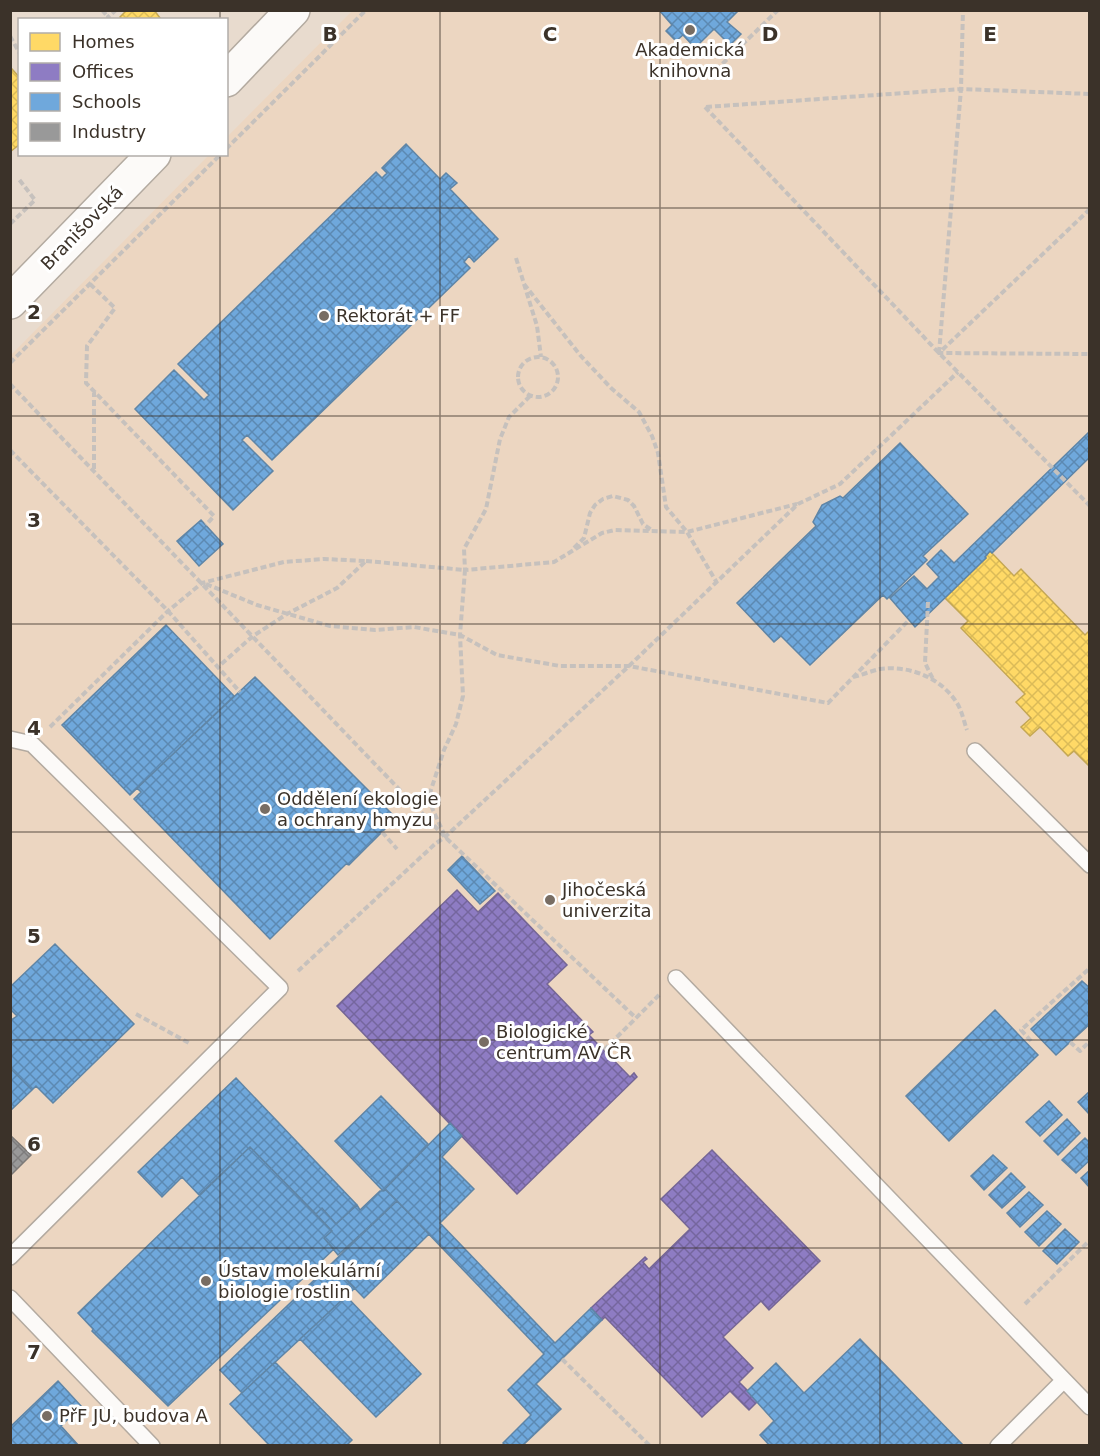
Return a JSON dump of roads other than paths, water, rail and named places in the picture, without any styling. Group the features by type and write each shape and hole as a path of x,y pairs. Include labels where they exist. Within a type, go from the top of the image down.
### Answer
{"street":[{"path":"228,78 293,10"},
{"name":"Branišovská","path":"10,302 152,156"}],"lane":[{"path":"10,739 32,744 280,988 10,1257"},
{"path":"975,751 1089,865"},
{"path":"676,978 1089,1407"},
{"path":"10,1298 152,1446"},
{"path":"998,1446 1064,1380"}],"place":[{"name":"Akademická knihovna","path":"690,30"},
{"name":"Rektorát + FF","path":"324,316"},
{"name":"Oddělení ekologie a ochrany hmyzu","path":"265,809"},
{"name":"Jihočeská univerzita","path":"550,900"},
{"name":"Biologické centrum AV ČR","path":"484,1042"},
{"name":"Ústav molekulární biologie rostlin","path":"206,1281"},
{"name":"PřF JU, budova A","path":"47,1416"}]}
